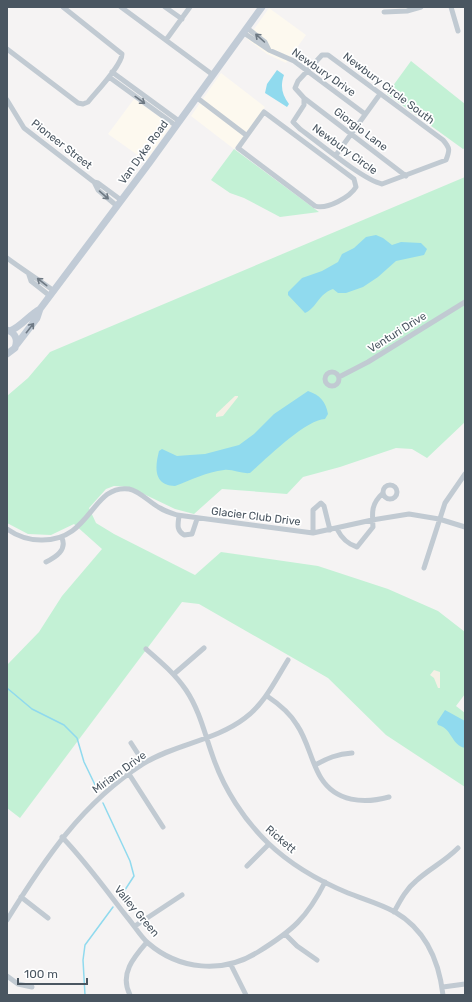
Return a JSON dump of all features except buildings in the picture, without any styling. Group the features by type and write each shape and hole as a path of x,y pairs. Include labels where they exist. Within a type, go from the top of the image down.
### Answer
{"street":[{"path":"7,49 78,103 83,104 88,102 122,57 120,51 63,7"},
{"path":"121,7 213,75"},
{"path":"165,7 182,19"},
{"path":"166,40 190,7"},
{"name":"Van Dyke Road","path":"7,354 12,351 37,318 40,309 262,7"},
{"path":"384,12 407,11 421,7"},
{"path":"452,7 458,31"},
{"name":"Newbury Drive","path":"246,30 265,42 269,50 294,61 365,114"},
{"name":"Newbury Circle South","path":"307,71 322,55 328,55 443,140 449,147 450,151 446,160"},
{"path":"287,129 304,105 304,98 295,88 307,71"},
{"path":"110,74 177,123"},
{"path":"336,155 380,94"},
{"path":"196,98 246,135"},
{"name":"Giorgio Lane","path":"304,98 406,176"},
{"name":"Pioneer Street","path":"7,100 24,128 94,182 98,183 119,203"},
{"path":"264,112 287,129 354,179 356,187 353,192 320,207 309,202 238,148 264,112"},
{"name":"Newbury Circle","path":"293,122 375,183 382,184 446,160"},
{"path":"7,258 29,276 35,276 52,293"},
{"name":"Venturi Drive","path":"339,377 368,362 465,302"},
{"name":"Van Dyke Road","path":"9,330 21,325 32,313 40,309"},
{"path":"9,330 16,336 17,344"},
{"path":"424,568 445,503 465,474"},
{"name":"Glacier Club Drive","path":"62,538 82,524 100,500 108,493 119,489 130,489 159,508 179,516 313,533 337,529 372,520 409,514 439,518 465,527"},
{"path":"337,529 345,540 357,547 373,527 373,505 383,494"},
{"name":"Glacier Club Drive","path":"313,533 313,510 321,504 324,506 330,530"},
{"name":"Glacier Club Drive","path":"179,516 178,526 180,532 184,535 192,534 197,519"},
{"path":"7,529 22,537 34,540 62,538 64,543 63,548 55,558 46,562"},
{"path":"174,674 204,648"},
{"name":"Rickett","path":"146,649 174,674 194,704 223,783 251,825 268,844 310,874 346,892 394,912 414,927 426,940 434,956 444,995"},
{"name":"Miriam Drive","path":"7,920 62,837 96,800 144,763 178,747 230,727 245,719 267,696 288,660"},
{"path":"267,696 278,703 294,720 303,736 320,778 330,790 345,798 360,802 376,801 389,797"},
{"path":"131,743 144,763"},
{"path":"316,765 334,755 352,753"},
{"path":"129,774 164,827"},
{"name":"Valley Green","path":"62,837 81,856 147,942 172,958 187,964 200,966 231,965 250,957 286,935 309,910 325,882"},
{"path":"247,866 268,844"},
{"path":"394,912 405,893 415,881 446,860 458,848"},
{"path":"135,926 182,895"},
{"path":"21,897 48,918"},
{"path":"286,935 297,946 316,960"},
{"path":"130,995 126,979 128,969 132,960 147,942"},
{"path":"231,965 246,995"},
{"path":"7,976 18,984 32,987"},
{"path":"442,987 465,984"}],"shaded area":[{"path":"269,8 306,35 286,63 267,54 247,39"},
{"path":"221,73 265,107 234,149 191,116"},
{"path":"134,99 171,125 146,161 108,134"}],"green space":[{"path":"411,61 465,104 465,148 463,149 387,94"},
{"path":"234,149 319,212 280,217 244,198 230,193 211,180"},
{"path":"465,177 465,422 427,458 412,449 396,448 340,467 303,477 287,494 222,489 194,514 175,509 129,487 114,486 106,489 89,508 96,523 114,534 195,575 221,552 318,566 388,589 438,611 465,632 465,694 456,706 465,713 465,787 386,735 328,678 199,604 182,602 20,818 7,808 7,665 39,632 62,596 102,549 74,524 51,535 28,534 7,523 7,396 28,378 50,352"}],"sand":[{"path":"235,396 238,397 223,416 216,417 216,414"},
{"path":"434,670 440,672 440,688 438,688 434,678 430,675"}],"water":[{"path":"277,70 284,75 282,87 283,94 289,104 287,107 265,93 267,84"},
{"path":"376,235 392,245 401,242 421,243 427,249 424,255 396,261 378,277 363,287 346,293 338,293 333,289 328,291 309,311 305,313 288,295 288,292 302,278 322,271 338,262 342,254 354,248 366,237"},
{"path":"308,391 319,397 326,406 328,414 325,419 307,426 297,433 275,450 250,473 227,470 211,472 175,486 168,485 159,479 157,474 157,463 159,451 162,449 177,456 205,454 239,445 254,434 274,414"},
{"path":"445,710 465,721 465,748 457,744 446,729 438,725 437,722"}],"waterway":[{"path":"7,688 32,709 64,725 77,738 84,762 98,791"},
{"path":"103,803 130,861 134,876 121,896"},
{"path":"85,995 83,960 85,945 113,907"}]}
